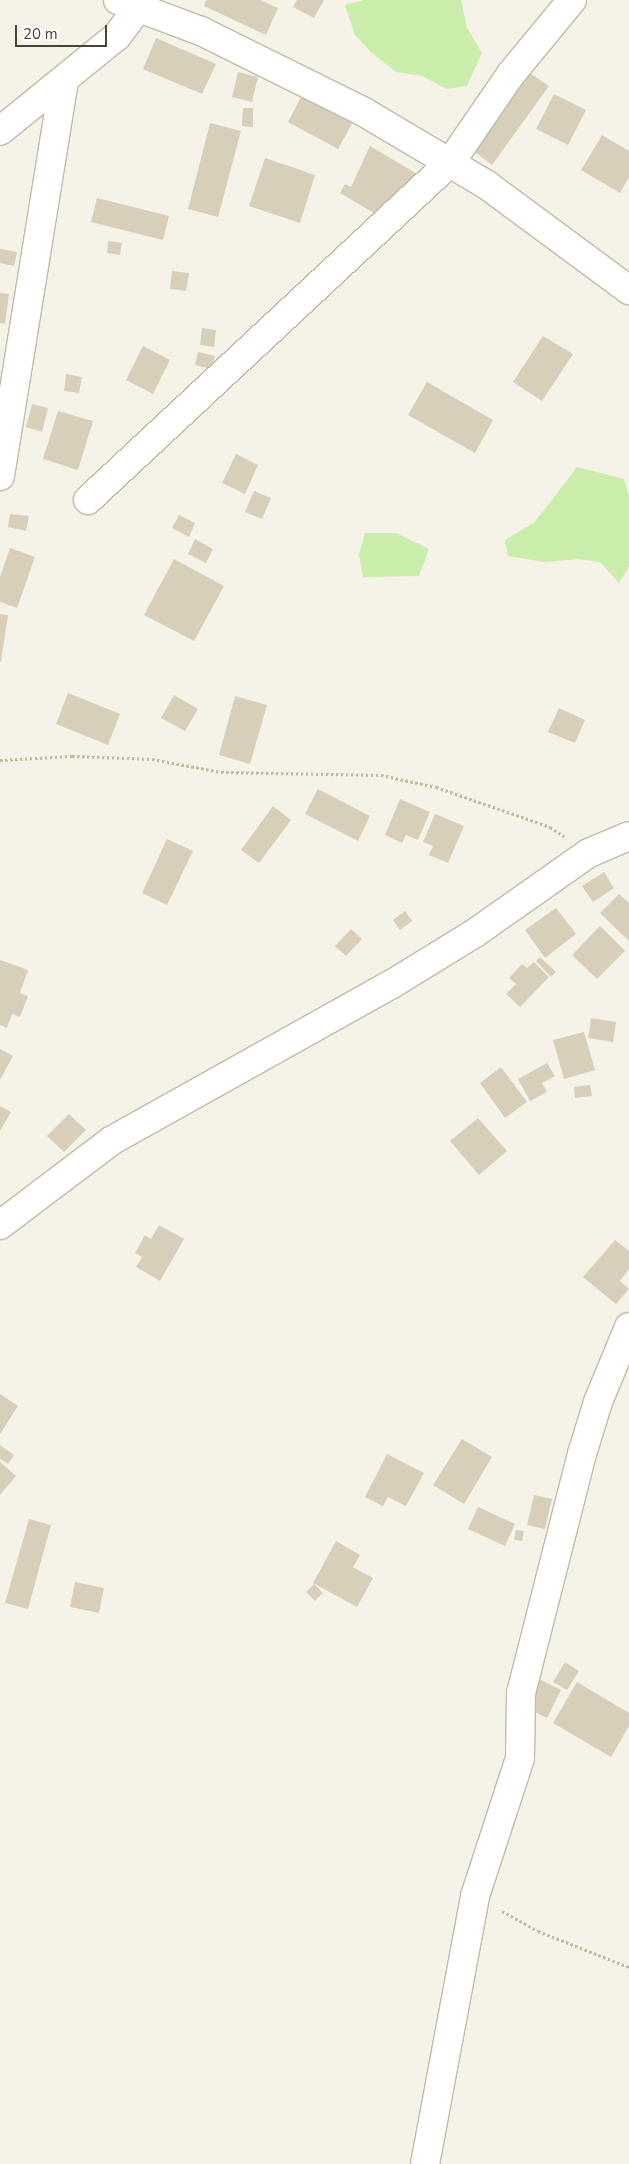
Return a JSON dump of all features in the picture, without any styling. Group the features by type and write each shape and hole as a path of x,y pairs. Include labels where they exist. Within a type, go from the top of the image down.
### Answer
{"street":[{"path":"88,500 450,163 511,74 572,0"},
{"path":"0,131 64,81 117,36 134,3 201,31 364,112 488,185 629,290"},
{"path":"0,476 64,81"},
{"path":"0,1225 110,1141 392,984 476,933 589,853 629,836"},
{"path":"426,2164 475,1896 518,1764 522,1744 521,1694 582,1454 598,1402 629,1328"}],"path":[{"path":"0,760 72,756 152,759 221,772 381,775 436,787 550,827 589,853"},
{"path":"475,1896 538,1931 629,1967"}],"green space":[{"path":"364,0 461,0 467,28 482,53 467,86 446,89 423,76 396,72 372,53 355,35 345,5"},
{"path":"577,467 624,479 629,496 629,566 619,583 600,562 579,559 544,562 508,556 505,540 535,522"},
{"path":"365,533 396,533 429,549 419,576 363,577 359,554"}],"building":[{"path":"206,0 260,0 278,8 266,35 204,6"},
{"path":"297,0 324,0 314,18 293,7"},
{"path":"156,38 216,64 202,94 143,69"},
{"path":"524,69 549,86 492,165 468,147"},
{"path":"238,72 258,77 252,102 232,97"},
{"path":"303,93 354,120 338,149 288,122"},
{"path":"554,94 586,110 568,145 536,129"},
{"path":"243,108 253,108 253,127 242,126"},
{"path":"210,123 241,131 218,217 188,209"},
{"path":"602,135 629,151 629,177 620,193 581,170"},
{"path":"370,146 424,178 413,195 402,188 384,219 340,193 345,184 351,187"},
{"path":"265,158 315,175 300,223 249,206"},
{"path":"97,198 169,216 163,240 91,222"},
{"path":"108,241 122,243 120,255 107,253"},
{"path":"0,249 17,252 14,266 0,263"},
{"path":"172,271 189,273 186,291 170,289"},
{"path":"0,293 9,294 5,324 0,323"},
{"path":"202,328 216,330 214,347 200,345"},
{"path":"543,336 573,354 542,401 513,382"},
{"path":"143,346 170,360 153,394 126,380"},
{"path":"198,352 215,356 211,369 195,365"},
{"path":"66,374 82,377 79,393 64,391"},
{"path":"427,382 493,420 475,453 408,415"},
{"path":"32,404 48,408 42,432 26,427"},
{"path":"58,411 93,421 78,470 43,459"},
{"path":"236,454 258,465 245,494 222,483"},
{"path":"254,491 271,498 262,519 245,512"},
{"path":"10,514 29,516 26,531 8,527"},
{"path":"179,515 195,523 189,537 172,528"},
{"path":"195,539 213,549 206,563 188,554"},
{"path":"10,548 35,557 17,608 0,602 0,577"},
{"path":"174,559 224,586 194,641 144,615"},
{"path":"0,614 8,615 1,662 0,662"},
{"path":"68,693 120,714 108,745 56,724"},
{"path":"174,695 198,709 185,731 161,718"},
{"path":"235,696 267,705 250,764 219,755"},
{"path":"559,708 585,720 575,743 548,732"},
{"path":"318,789 370,816 358,841 305,814"},
{"path":"400,799 430,812 418,840 406,835 402,843 385,835"},
{"path":"273,806 291,820 259,863 241,850"},
{"path":"435,814 464,826 448,863 429,855 433,846 423,842"},
{"path":"167,839 193,851 167,905 142,893"},
{"path":"604,872 614,888 593,902 582,886"},
{"path":"619,894 629,903 629,941 600,913"},
{"path":"556,908 576,934 545,958 525,930"},
{"path":"405,911 412,921 400,930 393,920"},
{"path":"600,926 625,951 597,979 572,955"},
{"path":"351,929 362,939 346,956 335,946"},
{"path":"540,957 556,972 551,977 536,961"},
{"path":"0,960 28,970 20,993 28,996 20,1017 12,1014 7,1028 0,1025"},
{"path":"534,962 549,977 520,1007 506,994 516,984 509,978 522,964 527,968"},
{"path":"591,1018 616,1022 613,1042 588,1038"},
{"path":"584,1032 595,1070 564,1079 553,1040"},
{"path":"0,1049 13,1056 0,1080"},
{"path":"547,1063 555,1076 542,1083 547,1092 530,1101 518,1079"},
{"path":"501,1067 527,1102 505,1118 480,1083"},
{"path":"590,1085 592,1096 575,1098 574,1087"},
{"path":"0,1106 11,1112 0,1131"},
{"path":"69,1114 86,1130 64,1152 47,1136"},
{"path":"478,1118 507,1151 479,1175 450,1141"},
{"path":"159,1225 184,1239 160,1281 136,1267 142,1257 135,1253 145,1235 151,1239"},
{"path":"615,1240 629,1251 629,1269 620,1281 629,1289 616,1304 583,1277"},
{"path":"0,1394 18,1406 0,1434"},
{"path":"462,1439 492,1457 464,1504 433,1485"},
{"path":"0,1445 14,1455 8,1464 0,1459"},
{"path":"387,1454 424,1473 406,1506 388,1497 383,1506 365,1497"},
{"path":"0,1462 16,1476 0,1495"},
{"path":"534,1495 552,1499 545,1529 527,1525"},
{"path":"478,1507 515,1524 505,1546 468,1529"},
{"path":"29,1519 51,1525 28,1609 5,1603"},
{"path":"516,1530 524,1531 522,1541 514,1540"},
{"path":"336,1541 360,1555 353,1567 373,1578 357,1607 313,1583"},
{"path":"75,1582 104,1588 99,1613 70,1607"},
{"path":"314,1584 323,1593 315,1601 306,1592"},
{"path":"565,1662 579,1671 567,1690 553,1682"},
{"path":"539,1679 561,1690 547,1718 525,1707"},
{"path":"577,1682 629,1713 629,1726 611,1757 553,1723"}]}
